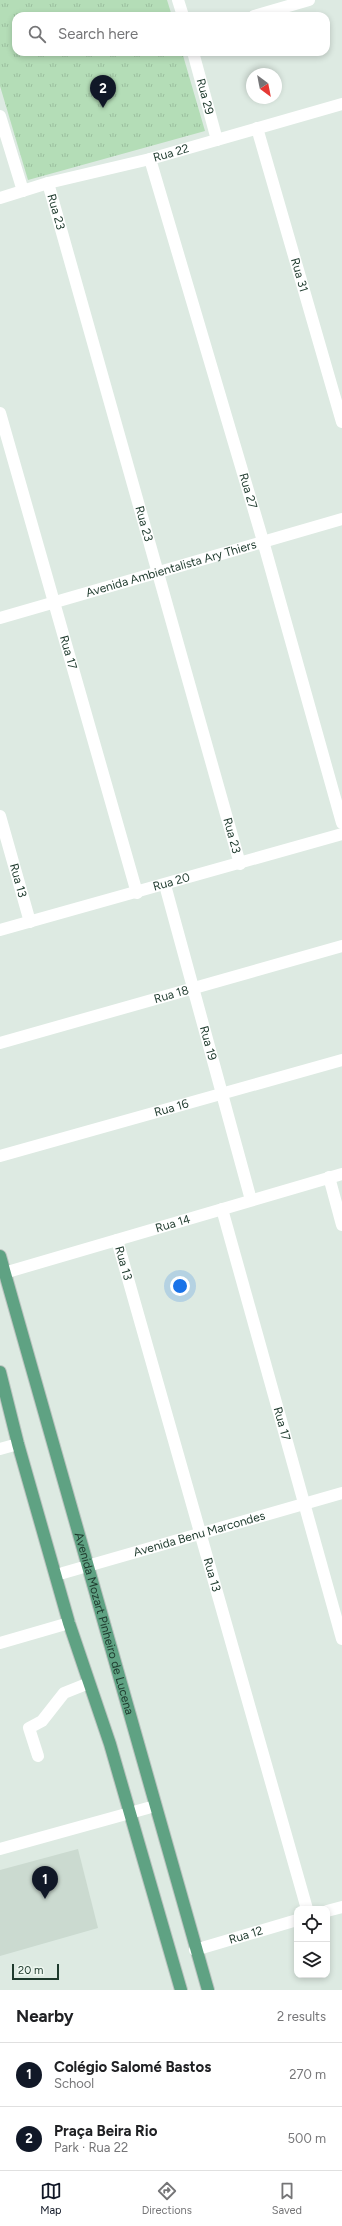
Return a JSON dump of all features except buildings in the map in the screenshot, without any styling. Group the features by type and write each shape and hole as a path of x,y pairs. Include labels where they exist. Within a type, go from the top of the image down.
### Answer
{"main road":[{"name":"Avenida Mozart Pinheiro de Lucena","path":"0,1256 208,1990"},
{"path":"0,1372 18,1444 70,1624 110,1744 181,1990"}],"street":[{"path":"178,0 182,12"},
{"path":"268,12 309,0"},
{"name":"Rua 29","path":"194,56 217,140"},
{"name":"Rua 22","path":"0,198 48,183 150,159 342,104"},
{"path":"0,116 23,191"},
{"name":"Rua 31","path":"257,128 342,422"},
{"name":"Rua 27","path":"150,159 263,541 342,823"},
{"name":"Rua 23","path":"48,183 240,864"},
{"name":"Rua 17","path":"0,413 137,893"},
{"name":"Avenida Ambientalista Ary Thiers","path":"0,618 158,570 342,519"},
{"name":"Rua 13","path":"0,816 30,922"},
{"name":"Rua 20","path":"0,930 137,893 342,834"},
{"name":"Rua 19","path":"165,885 251,1200"},
{"name":"Rua 18","path":"0,1043 342,946"},
{"name":"Rua 16","path":"0,1156 222,1095 342,1060"},
{"name":"Rua 14","path":"4,1272 342,1174"},
{"path":"329,1177 342,1224"},
{"name":"Rua 17","path":"222,1209 303,1504 342,1639"},
{"name":"Rua 13","path":"117,1240 202,1533 306,1906"},
{"path":"0,1449 18,1444"},
{"name":"Avenida Benu Marcondes","path":"56,1575 342,1493"},
{"path":"0,1643 70,1624"},
{"path":"38,1756 29,1728 42,1721 64,1693 89,1683"},
{"path":"0,1849 155,1806"},
{"path":"330,1910 342,1907"},
{"name":"Rua 12","path":"196,1950 294,1921"}],"shaded area":[{"path":"78,1849 98,1928 0,1956 0,1870"}],"green space":[{"path":"0,0 167,0 171,12 12,12 12,56 183,56 205,131 28,180 0,86"}],"place":[{"name":"Praça Beira Rio","path":"103,108"},
{"name":"Colégio Salomé Bastos","path":"45,1899"}]}
